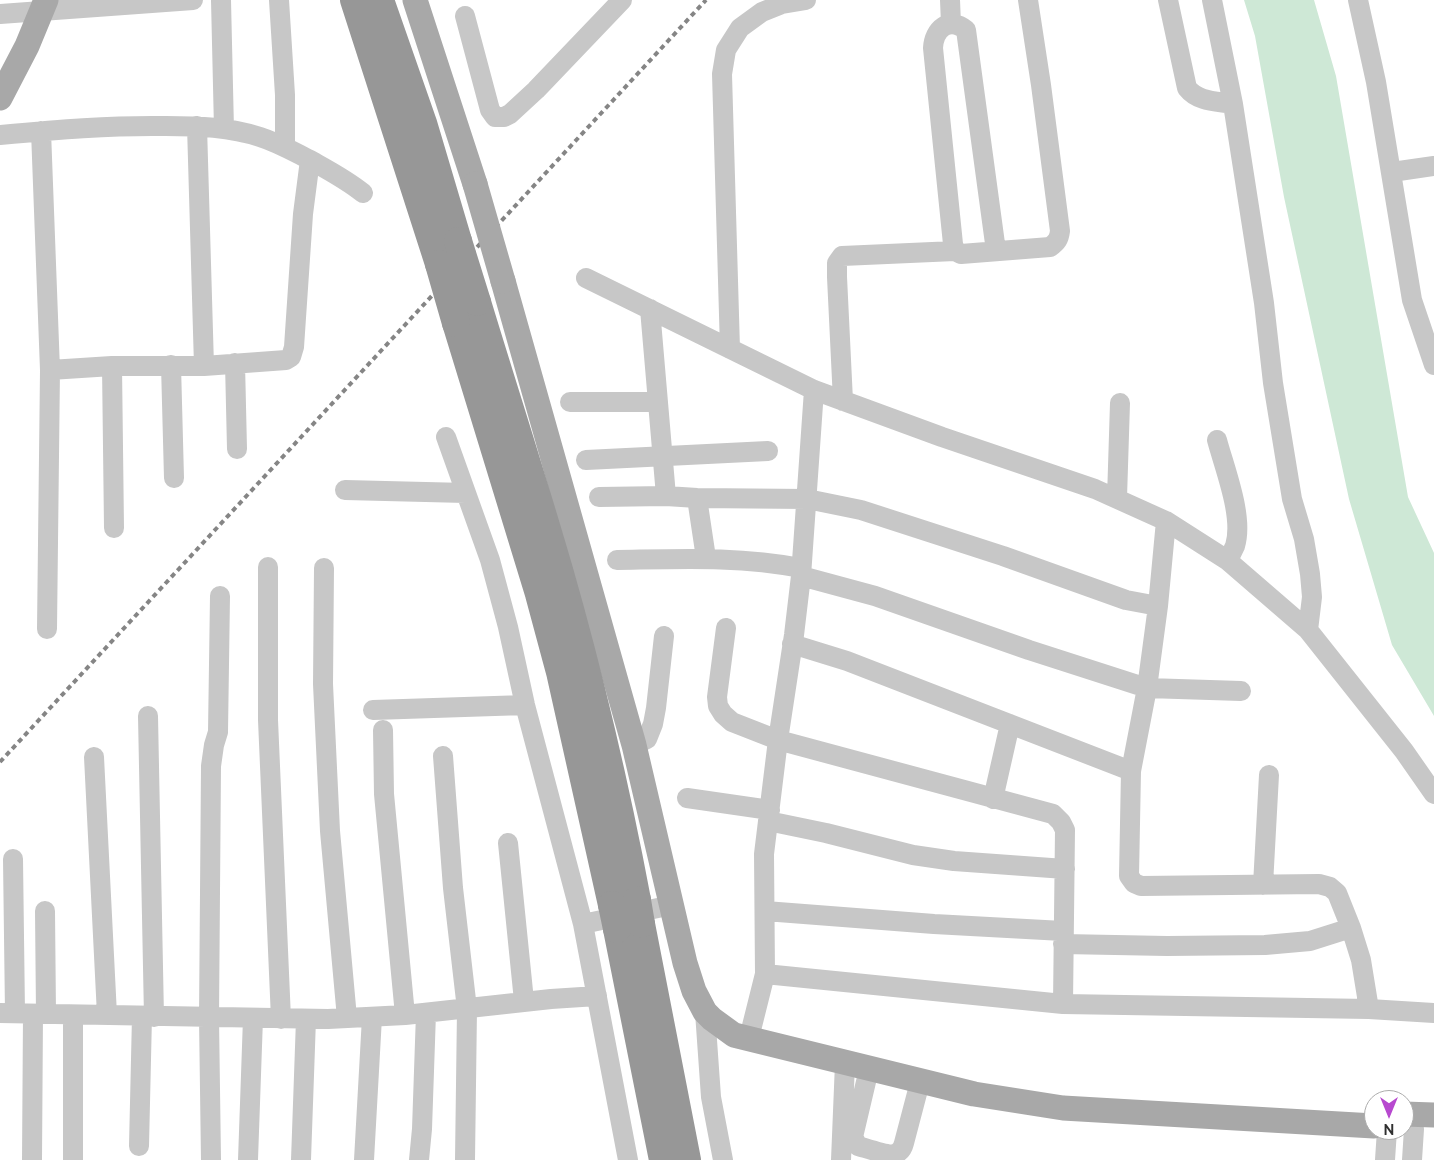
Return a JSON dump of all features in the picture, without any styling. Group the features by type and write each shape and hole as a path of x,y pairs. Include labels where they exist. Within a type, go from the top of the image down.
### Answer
{"highway":[{"path":"354,0 439,264 536,585 627,915 687,1160"},
{"path":"380,0 422,123 562,579 620,810 627,915 663,1160"}],"main road":[{"path":"415,0 476,184 634,745 688,972 694,991 708,1016 734,1035 974,1094 1063,1108 1364,1125"},
{"path":"0,98 27,46 43,5"},
{"path":"708,1016 1011,1086 1085,1096 1364,1111"}],"street":[{"path":"0,14 43,5 193,0"},
{"path":"221,0 224,129"},
{"path":"279,0 286,146"},
{"path":"464,16 490,110 495,117 504,117 510,114 536,90 622,0"},
{"path":"730,349 722,74 726,50 740,28 762,12 782,4 806,0"},
{"path":"950,0 951,24"},
{"path":"843,401 838,277 838,263 842,256 955,251 961,254 1050,247 1056,243 1059,237 1041,85 1028,0"},
{"path":"1168,0 1187,88 1192,94 1201,99 1233,104"},
{"path":"1212,0 1233,104 1292,499 1304,538 1310,574 1312,596 1308,630"},
{"path":"1358,0 1376,82 1412,300 1434,365"},
{"path":"955,251 933,48 933,38 938,30 951,24 961,26 966,30 968,37 996,251"},
{"path":"0,135 136,125 197,126 224,129 258,136 286,146 339,175 363,193"},
{"path":"197,126 204,366"},
{"path":"41,131 50,370 48,630"},
{"path":"50,370 112,366 204,366 286,360 291,357 293,353 303,214 310,160"},
{"path":"1392,172 1434,166"},
{"path":"586,278 814,390 942,437 1095,488 1166,521 1227,560 1308,630 1404,751 1434,794"},
{"path":"650,309 666,496"},
{"path":"235,364 237,449"},
{"path":"171,365 174,478"},
{"path":"112,366 114,528"},
{"path":"752,1026 765,974 764,854 801,572 814,390"},
{"path":"570,402 658,402"},
{"path":"1117,498 1120,403"},
{"path":"446,437 490,560 508,627 525,705 583,924 628,1160"},
{"path":"1218,440 1236,512 1237,532 1234,547 1227,560"},
{"path":"586,460 768,451"},
{"path":"345,490 466,493"},
{"path":"599,497 666,496 807,499 861,510 1012,558 1126,600 1158,606"},
{"path":"697,498 706,558"},
{"path":"1166,521 1158,606 1147,688 1131,771 1129,876 1134,883 1141,886 1319,884 1330,887 1337,893 1351,928 1361,960 1369,1009"},
{"path":"617,560 706,558 768,562 1147,688 1242,691"},
{"path":"268,567 268,720 281,1018"},
{"path":"324,568 323,684 330,831 347,1018"},
{"path":"211,1160 209,1018 211,766 218,732 220,695 220,596"},
{"path":"726,628 717,697 718,706 723,714 732,722 778,740 1053,814 1061,822 1065,830 1063,1004"},
{"path":"634,745 647,739 653,724 664,636"},
{"path":"792,644 847,661 1131,771"},
{"path":"373,710 525,705"},
{"path":"139,1146 148,1016 148,716"},
{"path":"992,798 1010,724"},
{"path":"383,730 384,794 405,1015"},
{"path":"443,756 453,888 467,1009 465,1160"},
{"path":"94,757 107,1015"},
{"path":"1263,885 1269,775"},
{"path":"687,798 769,816 826,833 913,855 954,861 1065,869"},
{"path":"508,843 524,1002"},
{"path":"13,859 32,1160"},
{"path":"583,924 672,906"},
{"path":"24,1013 45,910"},
{"path":"765,911 934,924 1167,946 1265,945 1310,941 1351,928"},
{"path":"765,974 1063,1004 1369,1009 1434,1013"},
{"path":"24,1013 209,1018 347,1018 405,1015 597,996"},
{"path":"419,1160 426,1013"},
{"path":"73,1014 73,1160"},
{"path":"708,1016 711,1097 722,1160"},
{"path":"364,1160 372,1017"},
{"path":"248,1160 253,1018"},
{"path":"301,1160 306,1019"},
{"path":"857,1066 853,1137 858,1146 892,1154 901,1150 920,1082"},
{"path":"841,1160 857,1066"},
{"path":"1412,1160 1418,1123"},
{"path":"1384,1160 1386,1140"}],"shaded area":[{"path":"1244,0 1314,0 1336,76 1408,497 1434,553 1434,716 1392,645 1349,499 1284,197 1255,36"}],"railway":[{"path":"0,762 706,0"}]}
